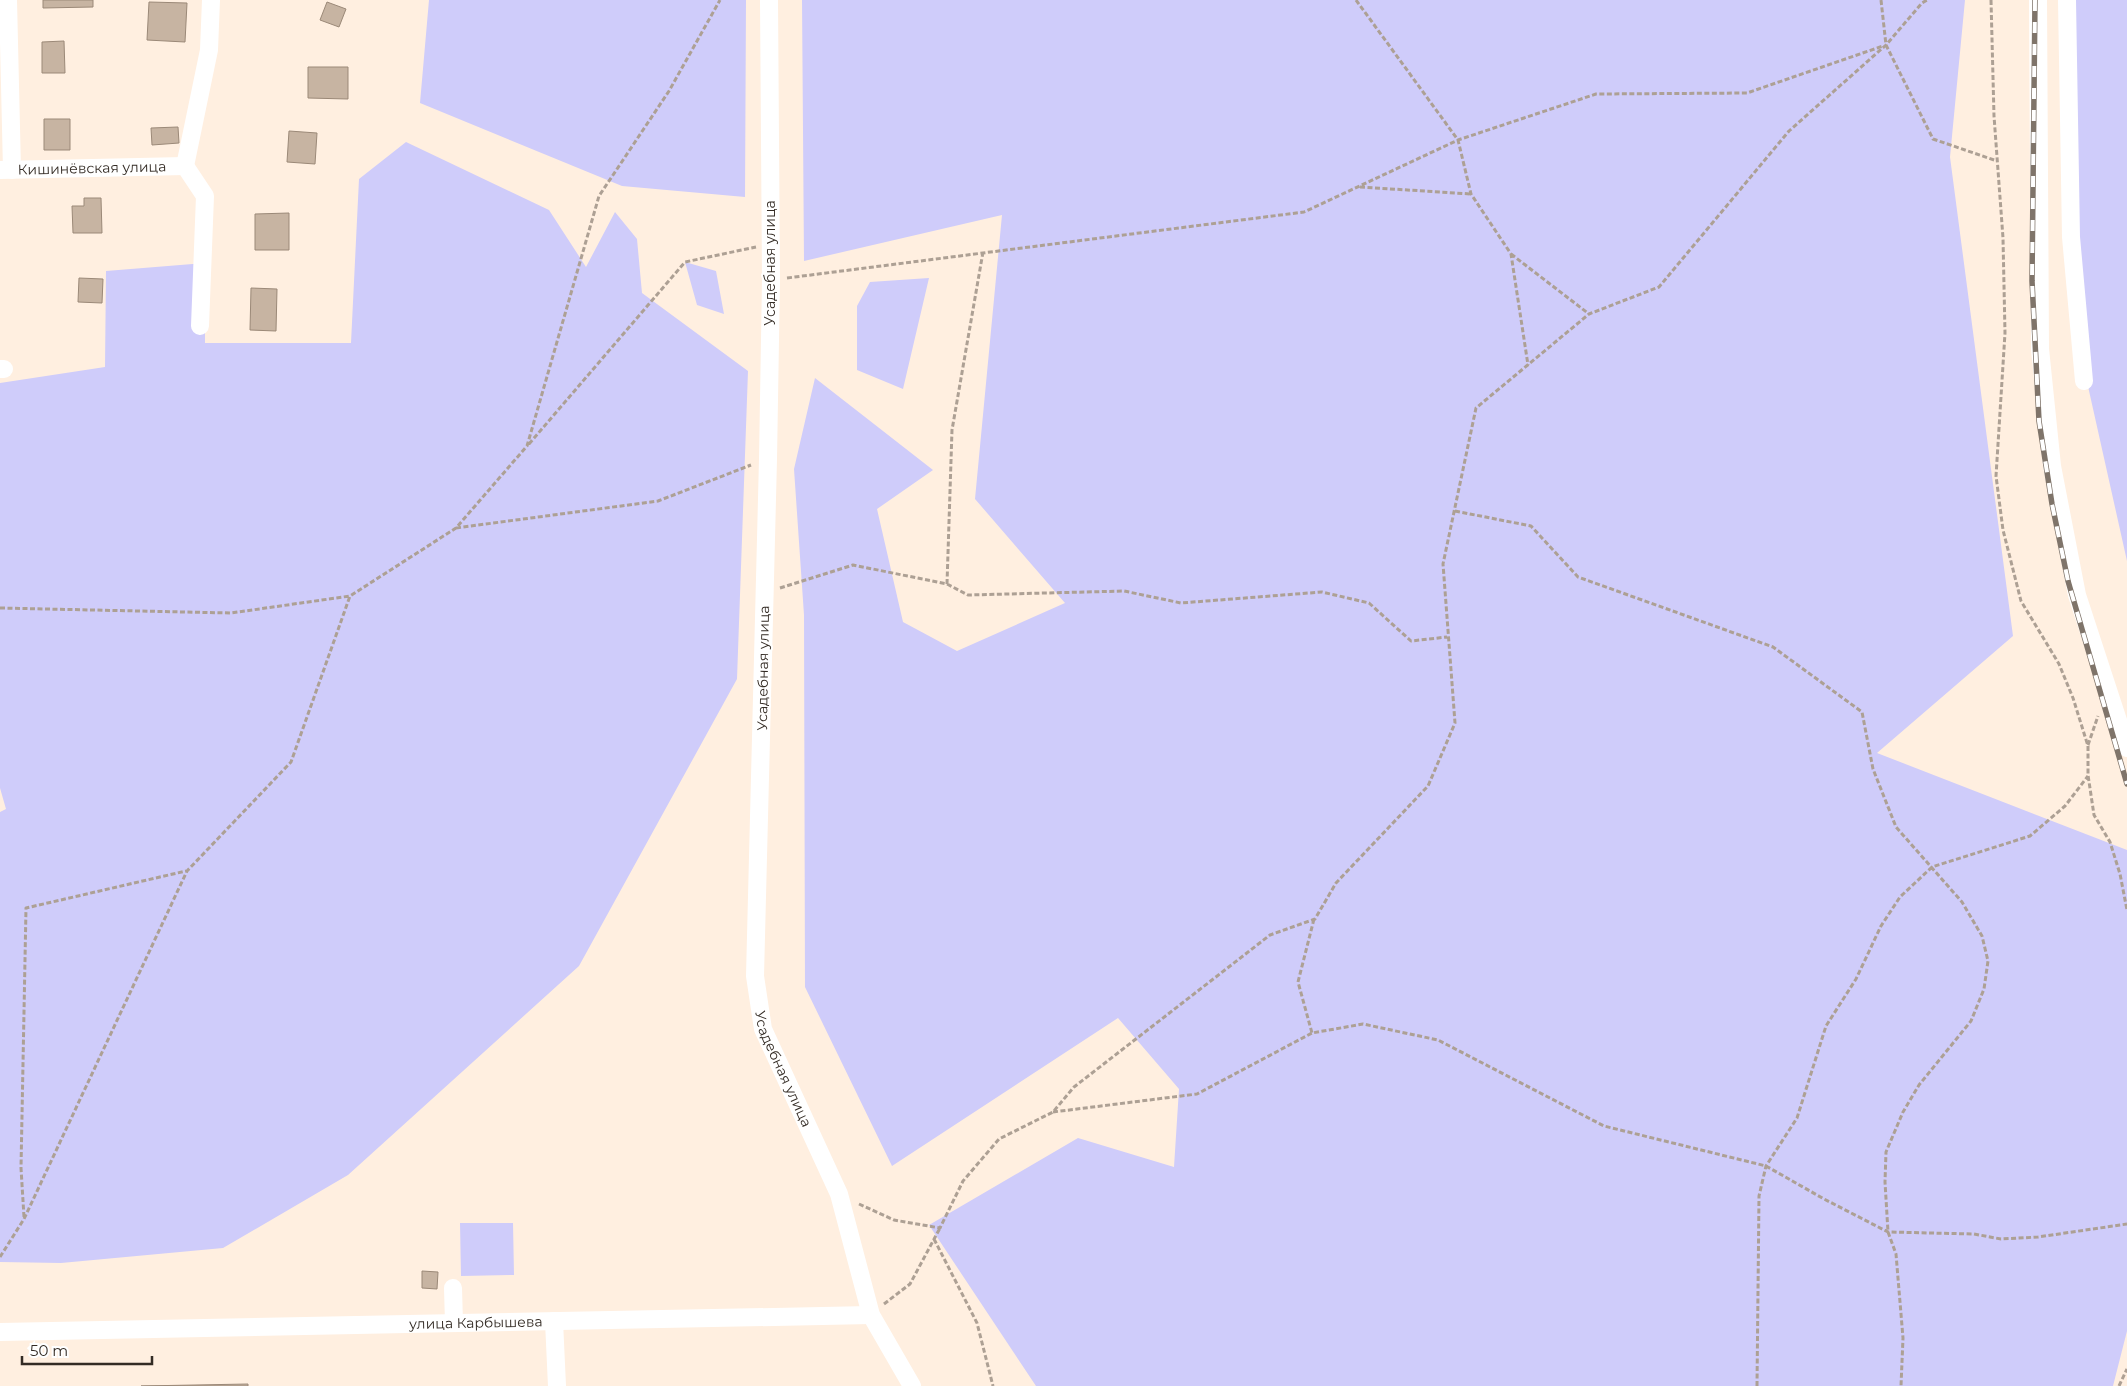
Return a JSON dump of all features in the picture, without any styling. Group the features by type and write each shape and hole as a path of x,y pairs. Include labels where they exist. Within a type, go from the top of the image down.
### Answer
{"street":[{"path":"6,170 8,0"},
{"path":"200,326 205,196 185,166 209,50 211,0"},
{"name":"Усадебная улица","path":"769,0 771,280 755,976 763,1029 838,1194 870,1315"},
{"path":"2038,0 2040,349 2052,466 2077,595 2127,748"},
{"path":"2067,0 2070,237 2084,381"},
{"name":"Кишинёвская улица","path":"6,170 185,166"},
{"path":"453,1288 454,1323"},
{"path":"870,1315 912,1386"},
{"name":"улица Карбышева","path":"0,1332 870,1315"},
{"path":"554,1321 557,1386"}],"path":[{"path":"527,446 599,196 669,91 720,0"},
{"path":"1356,0 1458,140 1471,194 1511,254 1589,314"},
{"path":"1881,0 1886,45 1933,139 1997,161"},
{"path":"1312,1033 1298,982 1314,919 1336,883 1428,786 1455,723 1447,637 1443,564 1476,408 1589,314 1659,287 1789,131 1886,45 1922,3 1927,0"},
{"path":"1991,0 1991,53 2003,238 2005,333 1996,476 2003,530 2020,601 2059,664 2073,698 2088,746 2088,775 2094,815 2110,842 2120,874 2127,910"},
{"path":"771,280 1304,212 1458,140 1596,94 1747,93 1886,45"},
{"path":"1358,187 1471,194"},
{"path":"0,608 231,613 350,596 456,528 685,262 770,244"},
{"path":"947,584 952,430 983,252"},
{"path":"1511,254 1528,365"},
{"path":"456,528 658,501 768,459"},
{"path":"1454,511 1531,526 1578,577 1773,647 1862,712 1873,769 1896,827 1962,902 1982,936 1988,961 1984,989 1971,1021 1919,1085 1903,1112 1886,1152 1885,1182 1888,1232 1896,1254 1903,1338 1901,1386"},
{"path":"765,593 853,565 947,584 968,595 1124,591 1182,602 1322,592 1369,603 1411,641 1447,637"},
{"path":"0,1257 24,1219 187,871 290,762 350,596"},
{"path":"1757,1386 1759,1196 1766,1166 1797,1118 1826,1026 1856,979 1881,926 1900,897 1932,867 2030,836 2065,806 2088,775"},
{"path":"24,1219 21,1168 26,908 187,871"},
{"path":"1053,1112 1074,1088 1270,935 1314,919"},
{"path":"870,1315 910,1284 963,1181 999,1139 1053,1112 1197,1094 1312,1033 1362,1024 1438,1040 1604,1126 1766,1166 1888,1232 1974,1234 2001,1239 2038,1237 2127,1224"},
{"path":"838,1194 894,1220 940,1228"},
{"path":"934,1238 976,1323 993,1386"},
{"path":"2119,1386 2127,1372"}],"shaded area":[{"path":"429,0 746,0 745,197 622,186 420,103"},
{"path":"802,0 1965,0 1950,157 2013,636 1877,753 2127,850 2127,1331 2113,1386 1036,1386 929,1225 1078,1138 1174,1167 1179,1089 1118,1018 892,1166 805,987 804,615 794,469 815,378 933,470 877,509 903,622 957,651 1065,603 975,499 1002,215 804,261"},
{"path":"2068,0 2127,0 2127,561 2079,346"},
{"path":"406,142 549,210 586,267 615,212 637,239 642,293 748,371 737,679 579,966 348,1175 223,1248 61,1263 0,1262 0,812 6,809 0,788 0,383 105,367 106,271 205,263 205,343 351,343 359,179"},
{"path":"685,262 716,271 724,314 697,305"},
{"path":"929,278 903,389 857,370 857,306 870,282"},
{"path":"460,1223 513,1223 514,1275 461,1276"}],"building":[{"path":"43,0 93,0 93,7 43,8"},
{"path":"149,2 187,3 185,42 147,40"},
{"path":"327,2 346,9 339,27 320,20"},
{"path":"64,41 65,73 42,73 42,42"},
{"path":"308,67 348,67 348,99 308,98"},
{"path":"44,119 70,119 70,150 44,150"},
{"path":"178,127 179,143 152,145 151,128"},
{"path":"289,131 317,133 315,164 287,162"},
{"path":"84,198 101,198 102,233 73,233 72,206 84,206"},
{"path":"289,213 289,250 255,250 255,214"},
{"path":"79,278 103,279 102,303 78,302"},
{"path":"251,288 277,289 276,331 250,330"},
{"path":"422,1271 438,1272 437,1289 422,1288"},
{"path":"248,1384 248,1386 141,1386"}],"railway":[{"path":"2035,0 2032,281 2039,421 2052,504 2068,581 2127,784"}]}
